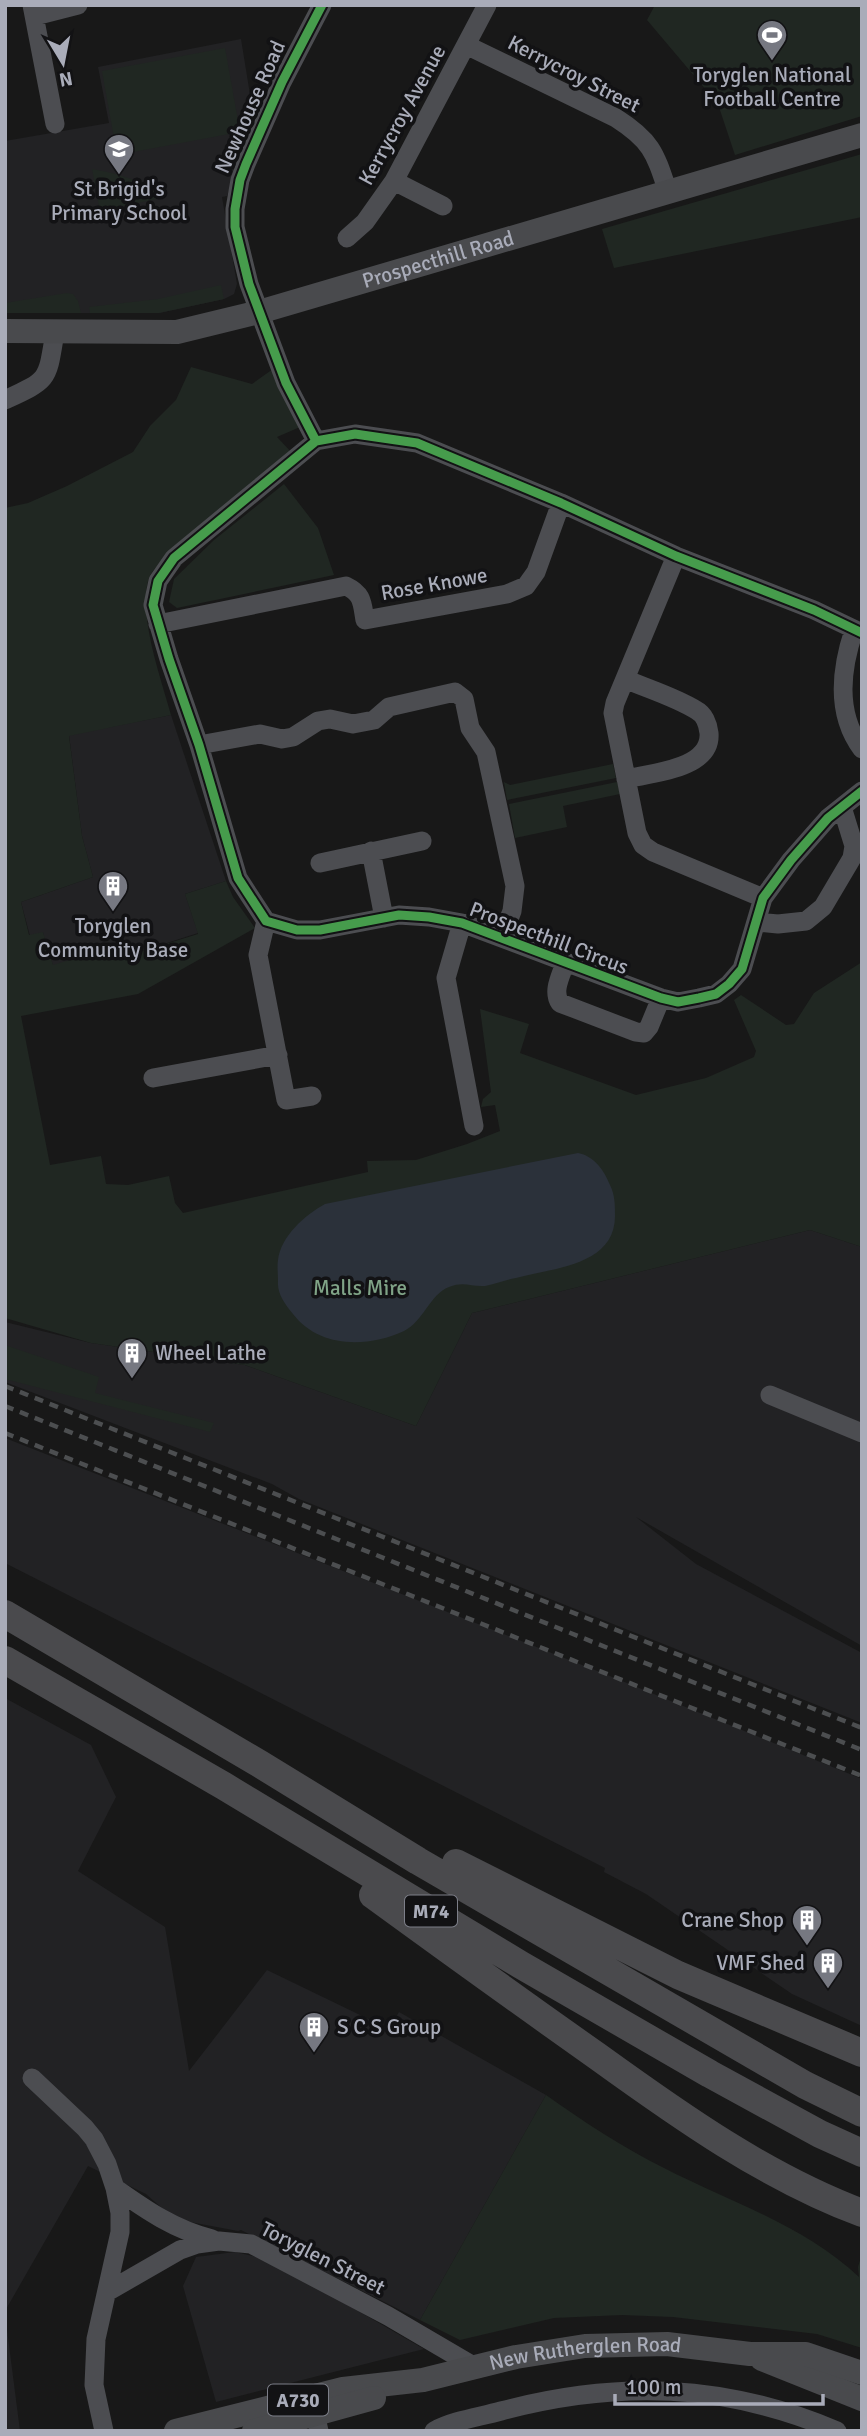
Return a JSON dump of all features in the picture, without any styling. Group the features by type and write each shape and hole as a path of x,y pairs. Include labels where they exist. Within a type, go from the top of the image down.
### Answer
{"highway":[{"name":"M74","path":"5,1614 260,1764 418,1861 805,2085 862,2113"},
{"name":"M74","path":"5,1660 224,1786 521,1965 710,2074 820,2134 862,2153"},
{"name":"M74","path":"260,1764 678,1975 825,2040 862,2053"},
{"name":"M74","path":"224,1786 663,2104 754,2161 839,2205 862,2213"}],"main road":[{"name":"Prospecthill Road","path":"5,331 177,332 259,312 862,135"},
{"name":"New Rutherglen Road","path":"254,2431 366,2401 423,2379 555,2350 611,2344 696,2346 750,2354 806,2354 862,2373"},
{"name":"New Rutherglen Road","path":"750,2354 862,2399"},
{"name":"New Rutherglen Road","path":"176,2431 315,2414"}],"street":[{"path":"55,124 33,11 78,5"},
{"name":"Newhouse Road","path":"259,312 235,227 236,200 246,164 277,94 322,5"},
{"name":"Kerrycroy Avenue","path":"347,238 365,222 394,181 487,5"},
{"name":"Kerrycroy Street","path":"466,44 637,131 650,145 668,192"},
{"path":"394,181 443,206"},
{"path":"259,312 286,383 316,441"},
{"path":"5,400 40,384 49,369 55,332"},
{"path":"312,1096 286,1100 258,955 266,921 238,878 199,745 153,605 158,581 174,558 316,441 355,434 417,443 561,503 676,556 814,610 858,631 843,664 843,692 852,731 862,749"},
{"name":"Rose Knowe","path":"158,624 346,586 356,591 360,598 365,620 508,594 526,586 536,572 561,503"},
{"path":"676,556 613,713 637,833 642,845 653,852 763,898"},
{"path":"625,679 698,711 707,722 709,736 705,750 696,760 626,779"},
{"path":"199,745 260,734 282,739 293,737 318,721 330,719 353,724 374,720 389,707 455,692 464,699 470,728 486,752 514,886 512,911 502,937"},
{"name":"Prospecthill Circus","path":"266,921 297,930 320,930 399,915 429,917 462,923 502,937 660,998 678,1002 716,994 742,969 763,898 791,860 828,818 862,791"},
{"path":"757,922 806,921 823,907 852,858 854,846 842,807"},
{"path":"320,863 422,841"},
{"path":"371,851 384,918"},
{"path":"462,923 446,978 474,1126"},
{"path":"565,963 556,991 560,1003 636,1032 644,1033 649,1027 660,998"},
{"path":"153,1077 278,1055"},
{"path":"770,1395 862,1433"},
{"path":"32,2078 85,2127 107,2164 115,2188 120,2213 120,2232 96,2339 94,2385 104,2431"},
{"path":"115,2188 168,2224 190,2234 219,2241"},
{"name":"Toryglen Street","path":"107,2292 180,2250 197,2244 219,2241 251,2244 475,2367"},
{"path":"434,2431 561,2397 653,2390 695,2392 760,2404 810,2419 837,2431"}],"shaded area":[{"name":"St Brigid's Primary School","path":"241,39 254,119 227,196 222,197 237,284 234,294 224,299 159,313 5,313 5,141 109,123 98,67"},
{"path":"171,715 226,881 185,894 198,933 117,959 113,947 53,966 43,933 30,936 21,902 93,877 82,836 69,735"},
{"path":"578,1153 594,1160 605,1174 613,1193 615,1212 612,1233 605,1245 579,1262 485,1286 454,1285 442,1291 411,1327 390,1337 359,1342 344,1342 316,1333 293,1314 282,1299 278,1286 280,1251 302,1220 325,1204"},
{"path":"810,1230 862,1247 862,1646 636,1517 696,1564 862,1653 862,1723 299,1499 272,1484 5,1382 5,1322 91,1343 245,1365 416,1426 472,1313"},
{"path":"5,1438 600,1672 862,1779 862,2026 792,1994 646,1894 604,1872 605,1868 5,1563"},
{"path":"5,1698 91,1745 116,1797 78,1871 165,1927 189,2071 267,1970 389,2029 399,2012 546,2095 420,2320 241,2230 190,2222 164,2210 146,2194 88,2166 5,2311"},
{"path":"235,2252 270,2260 424,2349 216,2402 183,2286 196,2257"},
{"path":"5,2314 20,2431 5,2431"}],"green space":[{"name":"Toryglen National Football Centre","path":"655,5 862,5 862,116 735,155 718,104 647,20"},
{"path":"225,48 240,132 117,155 102,71"},
{"path":"862,154 862,217 614,268 602,229"},
{"path":"92,169 138,182 161,198 100,211"},
{"path":"221,285 224,299 159,313 90,313 89,307 158,299"},
{"path":"73,294 78,301 81,313 5,313 5,303"},
{"name":"Malls Mire","path":"191,367 252,384 273,369 300,427 277,437 292,453 164,558 151,575 146,596 146,613 171,715 69,736 82,836 93,877 21,902 29,935 43,932 53,965 113,947 117,959 198,934 185,894 226,881 233,897 255,928 138,994 21,1016 50,1165 101,1156 106,1184 128,1185 169,1176 175,1203 183,1213 368,1172 367,1161 416,1160 500,1131 495,1105 481,1107 483,1099 491,1092 480,1009 529,1024 520,1053 636,1095 706,1078 754,1057 756,1051 734,1000 741,995 786,1025 794,1024 814,993 862,962 862,1247 810,1230 472,1313 416,1426 245,1365 91,1343 5,1318 5,508 28,503 67,486 133,452 150,426 176,400"},
{"path":"284,484 318,528 334,575 177,608 169,602 174,579 214,540"},
{"path":"613,764 616,778 507,800 504,782 510,785"},
{"path":"617,782 620,794 563,806 567,827 515,838 509,804"},
{"path":"5,1345 99,1377 95,1393 214,1423 210,1432 5,1379"},
{"path":"546,2095 648,2160 791,2229 838,2259 859,2277 858,2267 862,2254 862,2348 817,2334 673,2317 622,2315 554,2318 460,2340 420,2320"}],"railway":[{"path":"5,1386 862,1728"},
{"path":"5,1406 862,1750"},
{"path":"5,1433 862,1776"}],"cycle path":[{"path":"316,441 286,383 249,284 235,227 235,209 246,164 282,82 322,5"},
{"path":"862,633 814,610 676,556 561,503 417,443 355,434 316,441 174,558 158,581 153,605 199,745 238,878 266,921 297,930 320,930 399,915 429,917 462,923 661,998 678,1002 716,994 742,969 763,898 791,860 828,818 862,791"}],"place":[{"name":"Toryglen National Football Centre","path":"772,62"},
{"name":"St Brigid's Primary School","path":"119,176"},
{"name":"Toryglen Community Base","path":"113,913"},
{"name":"Wheel Lathe","path":"132,1380"},
{"name":"Crane Shop","path":"807,1947"},
{"name":"VMF Shed","path":"828,1990"},
{"name":"S C S Group","path":"314,2054"}]}
